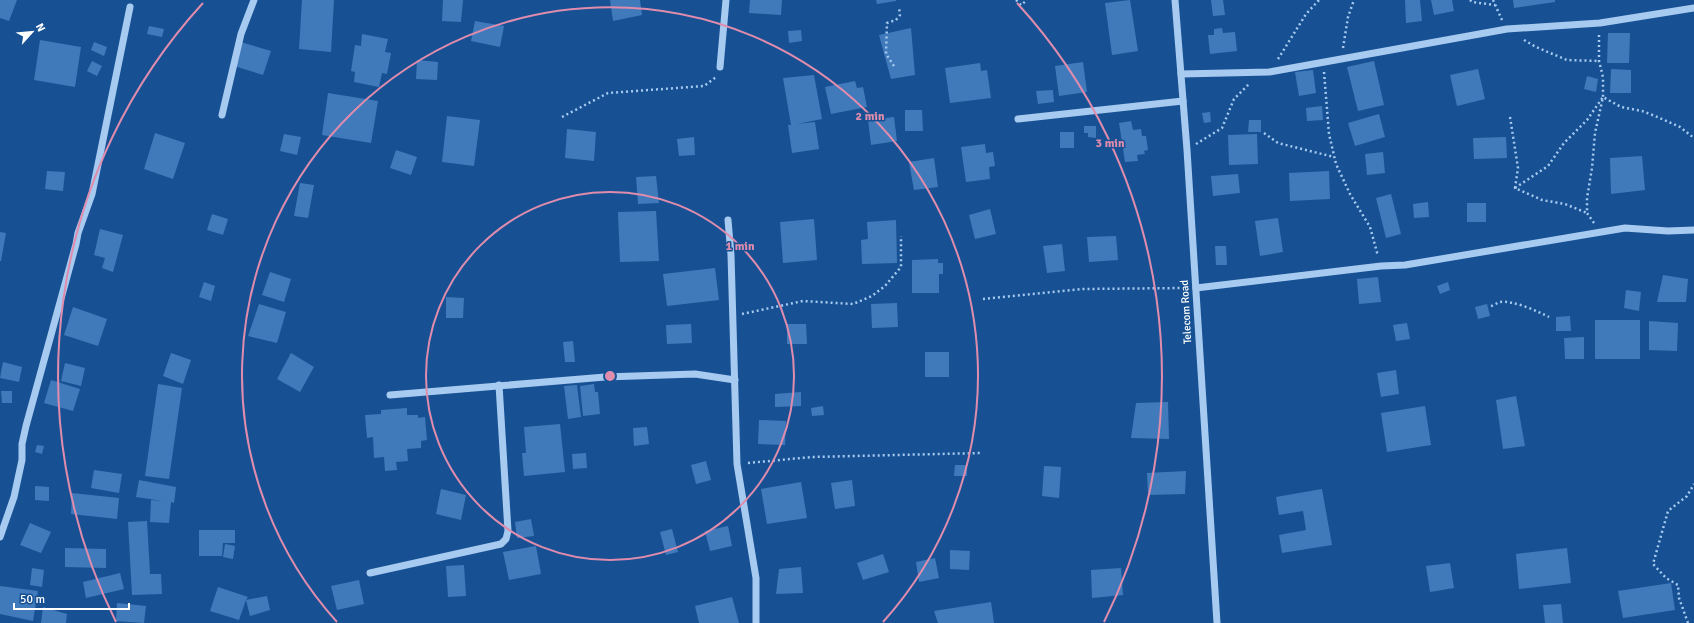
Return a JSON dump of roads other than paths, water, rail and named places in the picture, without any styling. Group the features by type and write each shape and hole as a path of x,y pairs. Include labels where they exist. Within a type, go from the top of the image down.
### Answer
{"street":[{"path":"222,115 241,34 254,0"},
{"path":"720,67 726,0"},
{"name":"Telecom Road","path":"1175,0 1196,288 1217,623"},
{"path":"0,537 14,497 22,460 22,444 42,363 76,244 78,232 92,194 130,7"},
{"path":"1181,74 1269,72 1507,29 1600,23 1694,8"},
{"path":"1018,119 1183,101"},
{"path":"728,220 733,317 737,464 756,578 756,623"},
{"path":"1196,288 1381,266 1405,265 1625,228 1668,231 1694,230"},
{"path":"390,395 605,376 695,374 735,380"},
{"path":"370,573 501,544 506,539 508,531 499,385"}]}
